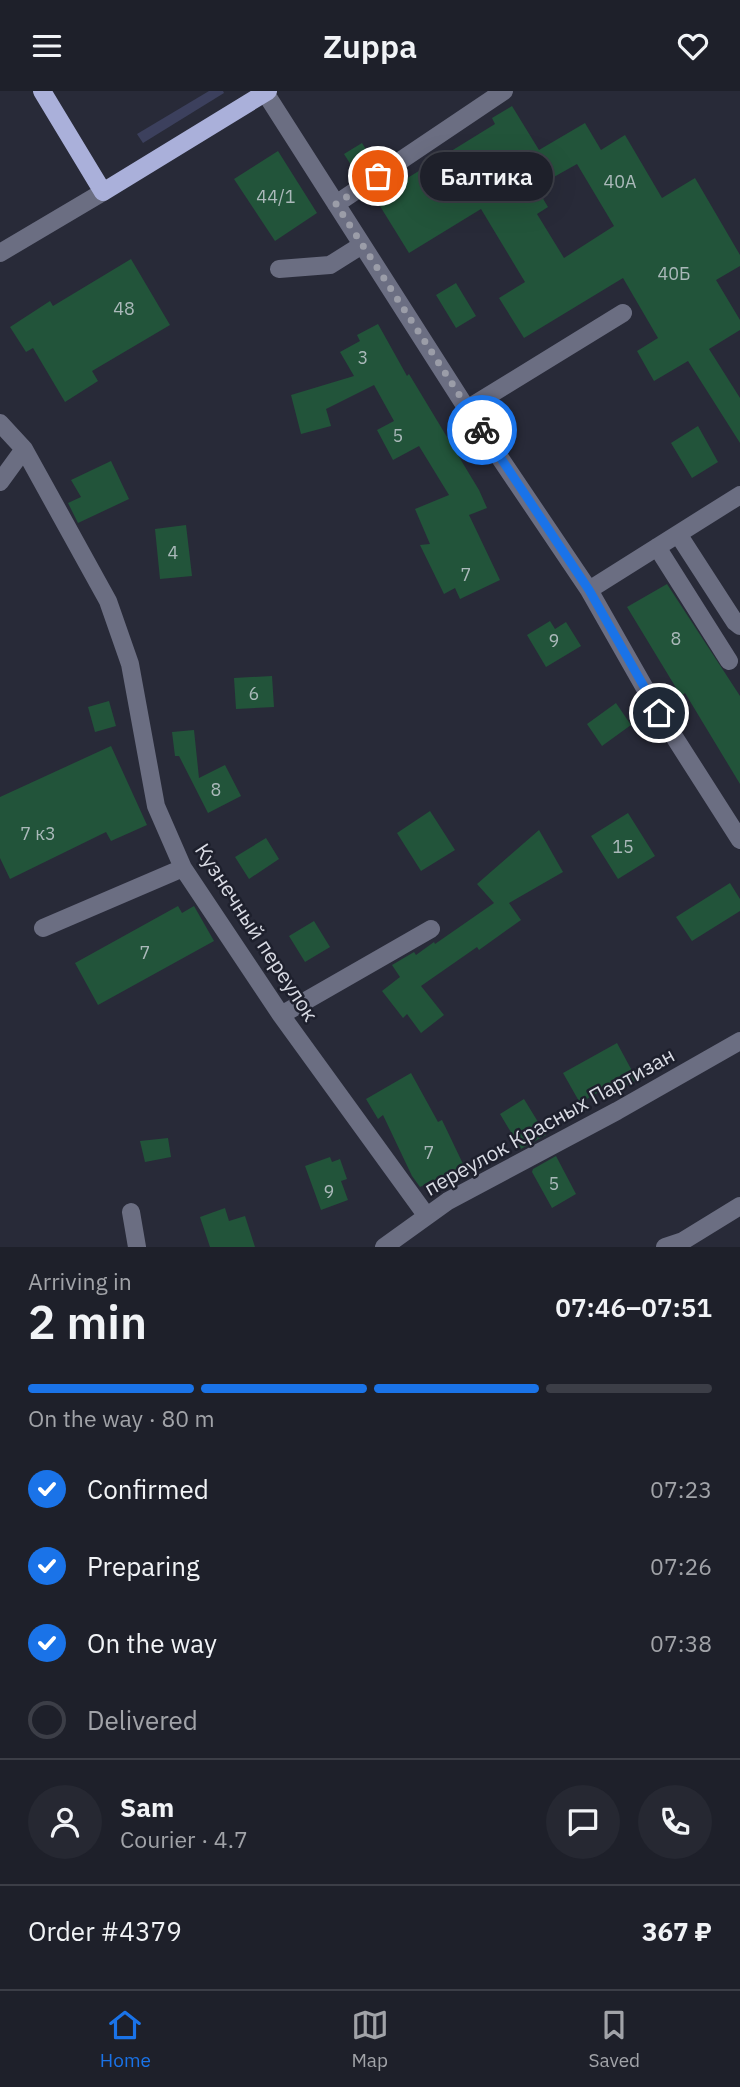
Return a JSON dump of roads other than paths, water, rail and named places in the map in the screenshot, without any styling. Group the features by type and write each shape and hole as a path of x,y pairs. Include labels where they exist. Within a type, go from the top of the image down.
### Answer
{"main road":[{"path":"42,91 103,192 265,92"}],"street":[{"path":"336,204 503,91"},
{"path":"265,92 467,409 589,590 659,713 740,840"},
{"path":"0,253 103,192"},
{"path":"279,269 330,265 362,245"},
{"path":"467,409 624,313"},
{"name":"Кузнечный переулок","path":"0,423 24,449 108,601 130,664 156,806 183,868 281,1015 426,1215"},
{"path":"0,482 24,449"},
{"path":"589,590 740,495"},
{"path":"678,534 740,626"},
{"path":"657,547 729,661"},
{"path":"43,928 183,868"},
{"path":"281,1015 431,929"},
{"name":"переулок Красных Партизан","path":"384,1247 448,1201 617,1111 740,1041"},
{"path":"665,1247 683,1241 740,1206"},
{"path":"131,1212 137,1247"}],"place":[{"name":"Балтика","path":"378,176"}]}
